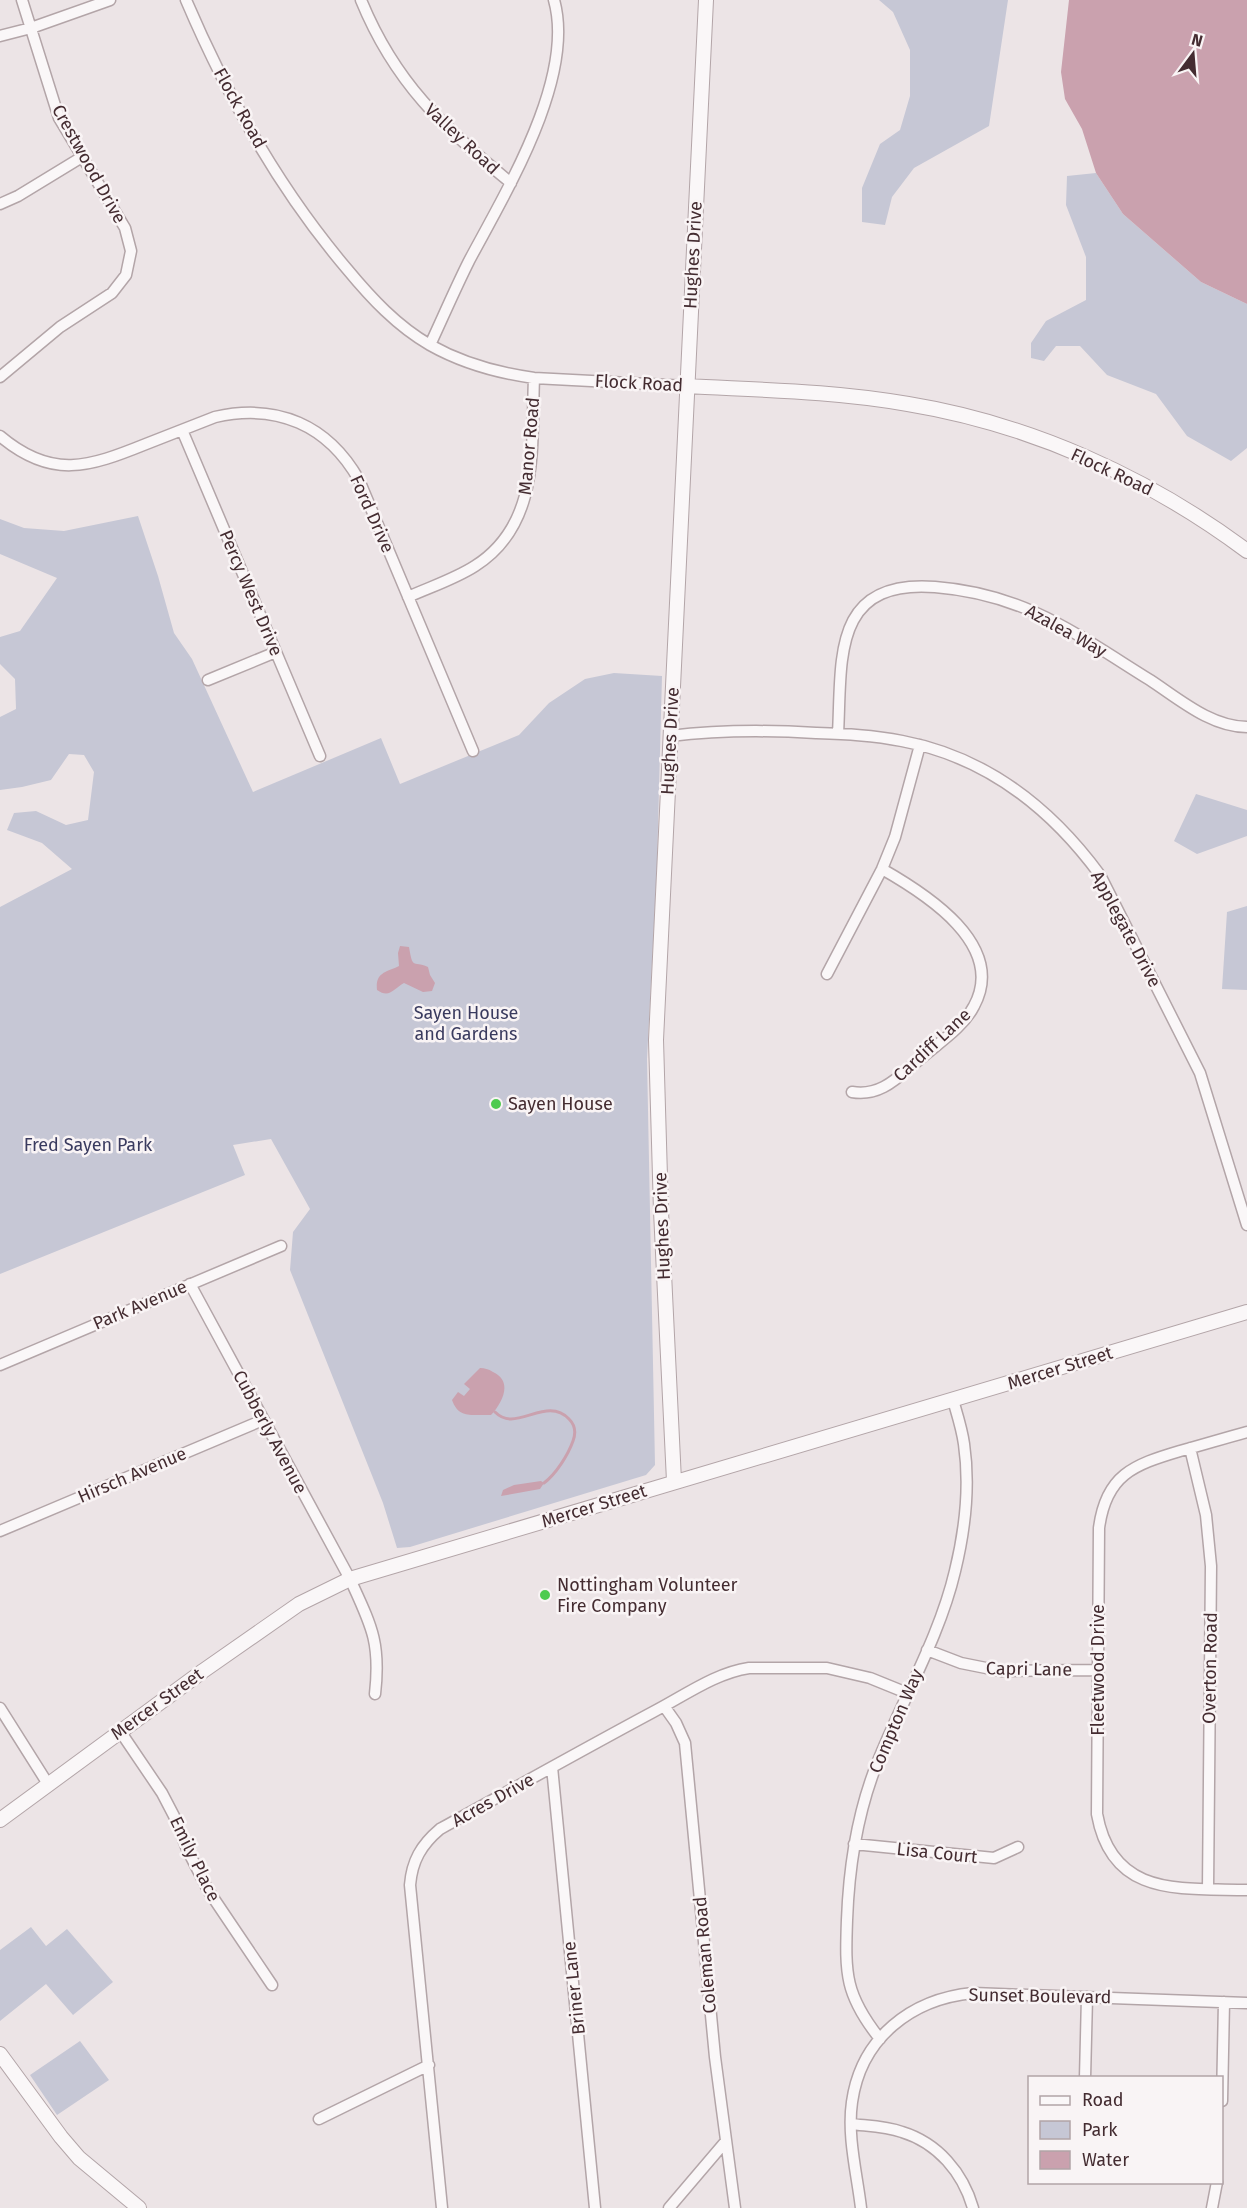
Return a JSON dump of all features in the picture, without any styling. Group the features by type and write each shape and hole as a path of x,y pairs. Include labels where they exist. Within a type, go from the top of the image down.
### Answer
{"street":[{"name":"Crestwood Drive","path":"0,377 60,327 112,293 126,274 131,251 125,228 59,118 22,0"},
{"path":"0,36 31,28 110,0"},
{"name":"Flock Road","path":"186,0 222,77 251,130 304,213 331,250 376,303 430,345 471,363 510,375 863,397 925,407 1001,426 1082,456 1126,476 1196,516 1247,551"},
{"name":"Valley Road","path":"361,0 380,40 412,90 448,130 511,183 464,271 430,345"},
{"path":"511,183 541,117 556,59 560,30 554,0"},
{"name":"Hughes Drive","path":"674,1481 661,1211 656,1040 706,0"},
{"path":"0,204 26,192 82,157"},
{"name":"Manor Road","path":"408,597 473,567 488,557 510,532 524,503 528,487 534,378"},
{"name":"Ford Drive","path":"0,436 14,447 42,461 78,465 105,461 215,417 249,411 284,416 316,432 342,454 355,474 473,752"},
{"name":"Percy West Drive","path":"182,430 320,756"},
{"name":"Azalea Way","path":"838,734 843,646 846,633 855,616 870,601 881,594 907,586 954,588 978,592 1024,606 1071,630 1207,716 1230,725 1247,727"},
{"path":"208,680 276,652"},
{"name":"Applegate Drive","path":"670,736 742,730 875,737 920,745 975,765 1017,790 1059,825 1100,875 1200,1072 1247,1225"},
{"path":"827,974 882,869 904,812 920,745"},
{"name":"Cardiff Lane","path":"852,1092 868,1093 889,1085 968,1016 979,994 981,982 980,963 974,946 949,916 914,887 882,869"},
{"name":"Park Avenue","path":"0,1365 280,1245"},
{"name":"Cubberly Avenue","path":"190,1284 350,1579 372,1625 378,1666 375,1694"},
{"name":"Mercer Street","path":"0,1820 120,1731 299,1604 350,1579 1247,1312"},
{"name":"Compton Way","path":"880,2039 858,2010 846,1965 848,1898 854,1844 879,1757 927,1650 947,1601 956,1570 965,1507 964,1443 953,1400"},
{"name":"Hirsch Avenue","path":"0,1531 264,1420"},
{"name":"Fleetwood Drive","path":"1247,1432 1146,1461 1121,1477 1106,1500 1099,1528 1097,1814 1104,1841 1120,1864 1144,1881 1172,1887 1247,1890"},
{"name":"Overton Road","path":"1190,1448 1206,1515 1211,1566 1208,1889"},
{"name":"Capri Lane","path":"927,1650 961,1663 1001,1671 1098,1670"},
{"name":"Acres Drive","path":"442,2208 410,1885 415,1860 429,1839 440,1829 723,1674 749,1668 827,1668 870,1678 907,1693"},
{"name":"Coleman Road","path":"664,1706 676,1723 685,1743 715,2057 735,2208"},
{"path":"0,1708 48,1784"},
{"name":"Emily Place","path":"120,1731 162,1793 208,1890 272,1985"},
{"name":"Briner Lane","path":"552,1767 595,2208"},
{"name":"Lisa Court","path":"854,1844 994,1858 1018,1846"},
{"name":"Sunset Boulevard","path":"861,2208 851,2124 855,2086 861,2069 880,2039 896,2022 910,2012 940,1998 973,1993 1247,2003"},
{"path":"1085,2076 1087,1997"},
{"path":"1222,2076 1224,2002"},
{"path":"0,2054 61,2138 79,2158 139,2208"},
{"path":"319,2119 429,2065"},
{"path":"851,2124 902,2132 931,2146 955,2169 964,2183 974,2208"},
{"path":"669,2208 726,2140"},
{"path":"1212,2208 1217,2184"}],"green space":[{"path":"879,0 1008,0 989,126 914,168 892,197 885,225 862,222 862,188 880,144 900,130 910,96 910,50 893,12"},
{"path":"1096,173 1123,214 1201,282 1247,304 1247,448 1231,461 1187,436 1156,394 1107,375 1080,346 1056,346 1044,361 1031,358 1031,343 1046,321 1086,300 1086,257 1066,205 1067,176"},
{"path":"138,516 174,633 192,659 253,792 381,738 400,784 519,735 549,703 585,679 614,673 662,676 657,865 647,1059 655,1465 646,1475 410,1547 397,1548 383,1503 290,1270 293,1232 310,1209 271,1139 233,1145 245,1175 0,1274 0,907 72,869 42,843 7,830 14,813 36,811 66,825 88,820 94,772 84,755 69,754 51,780 0,790 0,717 16,709 15,679 0,664 0,637 20,631 57,578 0,554 0,519 24,528 64,531"},
{"path":"1196,794 1247,810 1247,836 1197,854 1174,841"},
{"path":"1247,906 1247,990 1222,989 1227,912"},
{"path":"31,1927 46,1946 67,1929 113,1982 73,2015 46,1984 0,2021 0,1950"},
{"path":"80,2041 109,2080 57,2115 30,2075"}],"water":[{"path":"1069,0 1247,0 1247,304 1201,282 1123,214 1096,173 1082,129 1065,99 1061,72"},
{"path":"400,946 409,947 414,963 428,967 435,983 432,991 423,992 404,983 389,993 377,990 380,976 399,966"},
{"path":"480,1368 485,1368 499,1376 503,1381 504,1392 491,1415 468,1415 459,1411 452,1400 458,1392 464,1396 470,1389 464,1384"},
{"path":"541,1481 544,1483 540,1489 501,1496 503,1490 514,1485"}],"waterway":[{"path":"495,1412 511,1419 556,1411 571,1421 575,1432 571,1446 557,1469 544,1483"}],"place":[{"name":"Sayen House","path":"496,1104"},
{"name":"Nottingham Volunteer Fire Company","path":"545,1595"}],"park label":[{"name":"Sayen House and Gardens","path":"466,1023"},
{"name":"Fred Sayen Park","path":"88,1145"}]}
